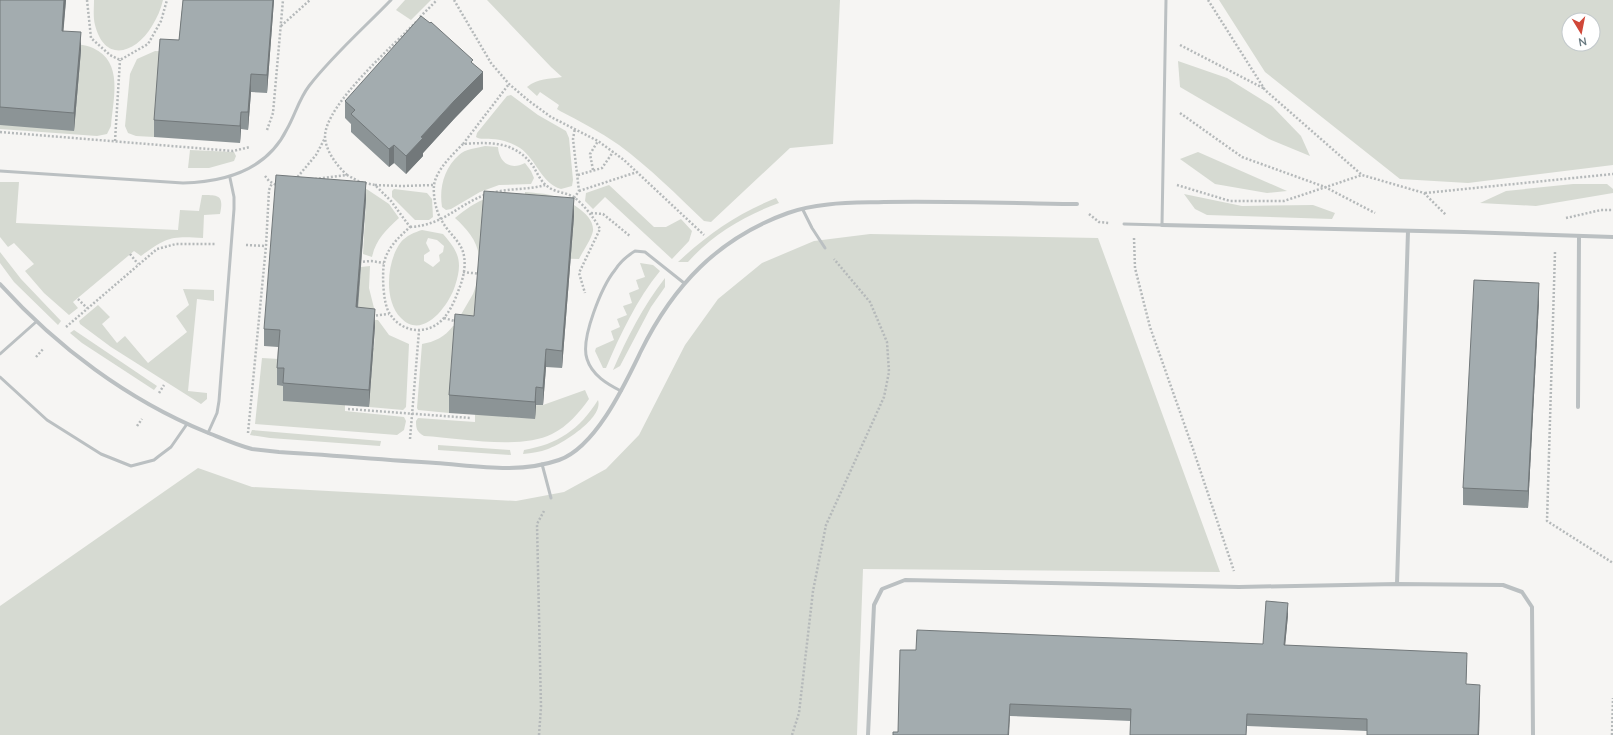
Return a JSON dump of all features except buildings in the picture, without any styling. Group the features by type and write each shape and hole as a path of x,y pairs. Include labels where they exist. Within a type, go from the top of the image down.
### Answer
{"street":[{"path":"0,284 53,338 114,383 162,412 208,433 244,446 279,452 519,469 562,459 578,447 600,426 621,391 652,328 684,283 703,263 745,233 789,212 837,204 895,202 1078,204"},
{"path":"1162,225 1464,232 1613,238"},
{"path":"1397,584 1408,231"},
{"path":"1578,407 1579,236"},
{"path":"868,735 874,605 882,589 904,580 1239,587 1397,584 1503,585 1522,592 1532,607 1532,735"}],"lane":[{"path":"0,171 183,183 206,183 230,178 242,173 258,164 278,145 308,87 391,0"},
{"path":"1124,224 1162,225 1166,0"},
{"path":"208,433 217,413 219,402 234,197 230,178"},
{"path":"803,210 812,228 825,248"},
{"path":"621,391 602,381 587,358 585,343 593,314 614,271 627,256 635,251 645,252 684,283"},
{"path":"0,354 36,322"},
{"path":"0,377 47,420 101,454 131,466 154,460 171,447 187,424"},
{"path":"542,464 551,498"}],"path":[{"path":"87,0 91,38 97,45 110,55 120,60"},
{"path":"120,60 148,44 161,22 167,0"},
{"path":"266,133 273,113 283,0"},
{"path":"281,26 310,0"},
{"path":"294,181 316,154 325,138 326,128 340,103 350,90 437,0"},
{"path":"454,0 491,63 509,84 529,102 551,117 575,128 598,141 613,152 637,172 704,235"},
{"path":"1208,0 1265,90"},
{"path":"1166,37 1265,90 1362,175 1424,193 1613,174"},
{"path":"115,141 120,60"},
{"path":"509,84 463,144 443,167 434,184 436,202 441,220 461,247 464,256 463,272 454,302 444,318 427,330 419,331 404,327 389,314 383,280 384,263 393,243 410,227 423,226 441,220 472,200 487,194 503,190 534,188 545,185"},
{"path":"1164,103 1242,157 1326,187 1380,216"},
{"path":"575,128 573,139 579,191"},
{"path":"0,132 233,151 247,149 256,144"},
{"path":"325,138 337,166 347,175 360,182 375,185 401,186 434,184"},
{"path":"593,170 590,154 598,141"},
{"path":"463,144 488,142 502,144 519,150 532,165 545,185 555,192 574,198 591,214 600,229 579,273 587,300"},
{"path":"247,149 269,181 276,185 282,183"},
{"path":"578,175 602,168 613,152"},
{"path":"574,198 579,191 637,172"},
{"path":"308,179 347,175"},
{"path":"1163,181 1230,201 1284,201 1362,175"},
{"path":"288,182 301,180"},
{"path":"244,446 250,426 266,246 269,190 272,183"},
{"path":"375,185 391,201 410,227"},
{"path":"1424,193 1464,232"},
{"path":"1078,204 1099,222 1124,224"},
{"path":"591,214 603,214 633,239 635,251"},
{"path":"1135,224 1133,245 1135,268 1150,327 1239,587"},
{"path":"1556,235 1547,521 1613,562"},
{"path":"36,357 53,338 157,249 166,245 176,244 231,244 266,246"},
{"path":"792,735 798,713 813,591 826,525 884,397 889,372 886,342 870,302 825,248"},
{"path":"130,254 138,264"},
{"path":"357,263 371,261 384,263"},
{"path":"463,272 483,275"},
{"path":"78,299 87,308"},
{"path":"370,316 378,317 389,314"},
{"path":"444,318 449,321 464,323"},
{"path":"410,439 419,331"},
{"path":"348,409 471,418"},
{"path":"539,735 541,707 537,524 551,498"},
{"path":"1612,735 1613,698"}],"shaded area":[{"path":"94,0 163,0 152,26 138,43 130,48 113,50 106,45 100,37 95,25"},
{"path":"405,0 431,0 411,20 396,10"},
{"path":"487,0 840,0 833,144 790,148 711,222 704,221 652,172 619,145 557,109 559,105 540,92 537,96 527,87 539,80 562,77"},
{"path":"1219,0 1613,0 1613,165 1468,183 1400,179 1265,72"},
{"path":"65,43 93,48 103,54 109,62 113,72 114,93 111,126 107,134 97,136 0,129 0,125"},
{"path":"155,51 180,52 157,93 154,137 136,136 128,133 125,126 130,74 137,59"},
{"path":"1178,61 1227,78 1272,106 1301,136 1310,156 1269,139 1180,87"},
{"path":"511,95 538,115 566,131 569,138 573,180 572,186 561,189 554,186 544,177 526,153 517,146 495,139 481,139 476,137 477,133 507,96"},
{"path":"485,146 498,147 501,157 506,164 515,166 525,163 534,178 531,184 499,185 480,192 451,209 446,210 442,207 441,193 446,172 454,160 464,151"},
{"path":"190,150 234,152 236,156 234,161 209,168 188,168"},
{"path":"1198,152 1287,191 1267,193 1215,184 1180,159"},
{"path":"0,182 19,182 16,223 178,230 180,210 199,211 202,195 213,195 219,197 221,200 221,208 220,214 204,215 203,238 183,237 170,239 157,245 141,256 134,251 73,302 78,308 69,315 44,293 25,271 34,264 14,243 8,247 0,237"},
{"path":"1573,184 1607,184 1613,189 1613,193 1536,206 1480,203 1506,191"},
{"path":"609,185 654,227 666,227 681,219 692,231 689,241 672,259 605,197 593,209 585,201 586,193"},
{"path":"362,186 389,204 399,218 379,240 372,257 363,254 366,199"},
{"path":"394,189 427,193 432,199 433,217 429,220 415,220 392,197 392,191"},
{"path":"525,192 547,194 563,199 578,207 589,218 593,231 589,242 579,259 479,256 476,245 467,230 455,218 473,205 487,198 525,196"},
{"path":"1184,194 1242,206 1313,205 1335,213 1332,219 1207,215 1195,209"},
{"path":"776,198 779,203 741,220 719,234 688,262 678,262 712,233 724,225"},
{"path":"422,230 443,234 456,252 459,270 452,294 441,311 426,323 418,325 409,324 401,318 395,310 389,291 389,280 393,259 401,242 411,234","holes":["428,238 437,240 444,246 443,252 439,255 440,261 433,267 424,261 424,255 430,251 426,243"]},
{"path":"870,234 1098,238 1220,572 863,569 857,735 0,735 0,606 198,468 252,487 516,501 564,492 606,469 639,435 685,345 718,299 762,263 814,241"},
{"path":"0,252 21,279 61,321 58,325 14,282 0,263"},
{"path":"640,263 653,265 660,271 636,305 606,368 603,368 595,351 596,348 614,340 611,331 620,327 617,319 627,315 623,306 632,303 629,293 639,289 636,280 645,277"},
{"path":"370,266 369,288 375,312 357,310 361,267"},
{"path":"665,278 665,287 651,307 620,366 613,370 636,322"},
{"path":"478,280 476,319 459,318 473,294"},
{"path":"183,289 214,290 214,301 197,299 188,391 207,393 207,399 201,404 111,347 80,324 79,321 98,305 110,317 102,324 117,343 125,336 148,363 187,332 176,316 189,305"},
{"path":"347,319 378,320 389,335 409,344 406,407 403,410 369,407 372,363 367,348 374,348 375,326"},
{"path":"453,326 475,328 453,368 449,413 418,410 422,344 439,338"},
{"path":"74,330 157,386 154,390 82,343 70,333"},
{"path":"262,358 279,359 284,386 345,397 345,411 404,417 406,421 404,430 397,435 255,424"},
{"path":"585,390 589,399 573,419 558,431 539,439 489,442 424,436 418,432 417,428 416,421 418,418 475,422 475,407 543,405"},
{"path":"598,400 598,407 595,415 572,436 548,449 523,454 524,450 547,444 567,434 583,420"},
{"path":"252,430 381,441 380,446 270,438 250,435"},
{"path":"438,445 510,450 511,455 438,450"}]}
